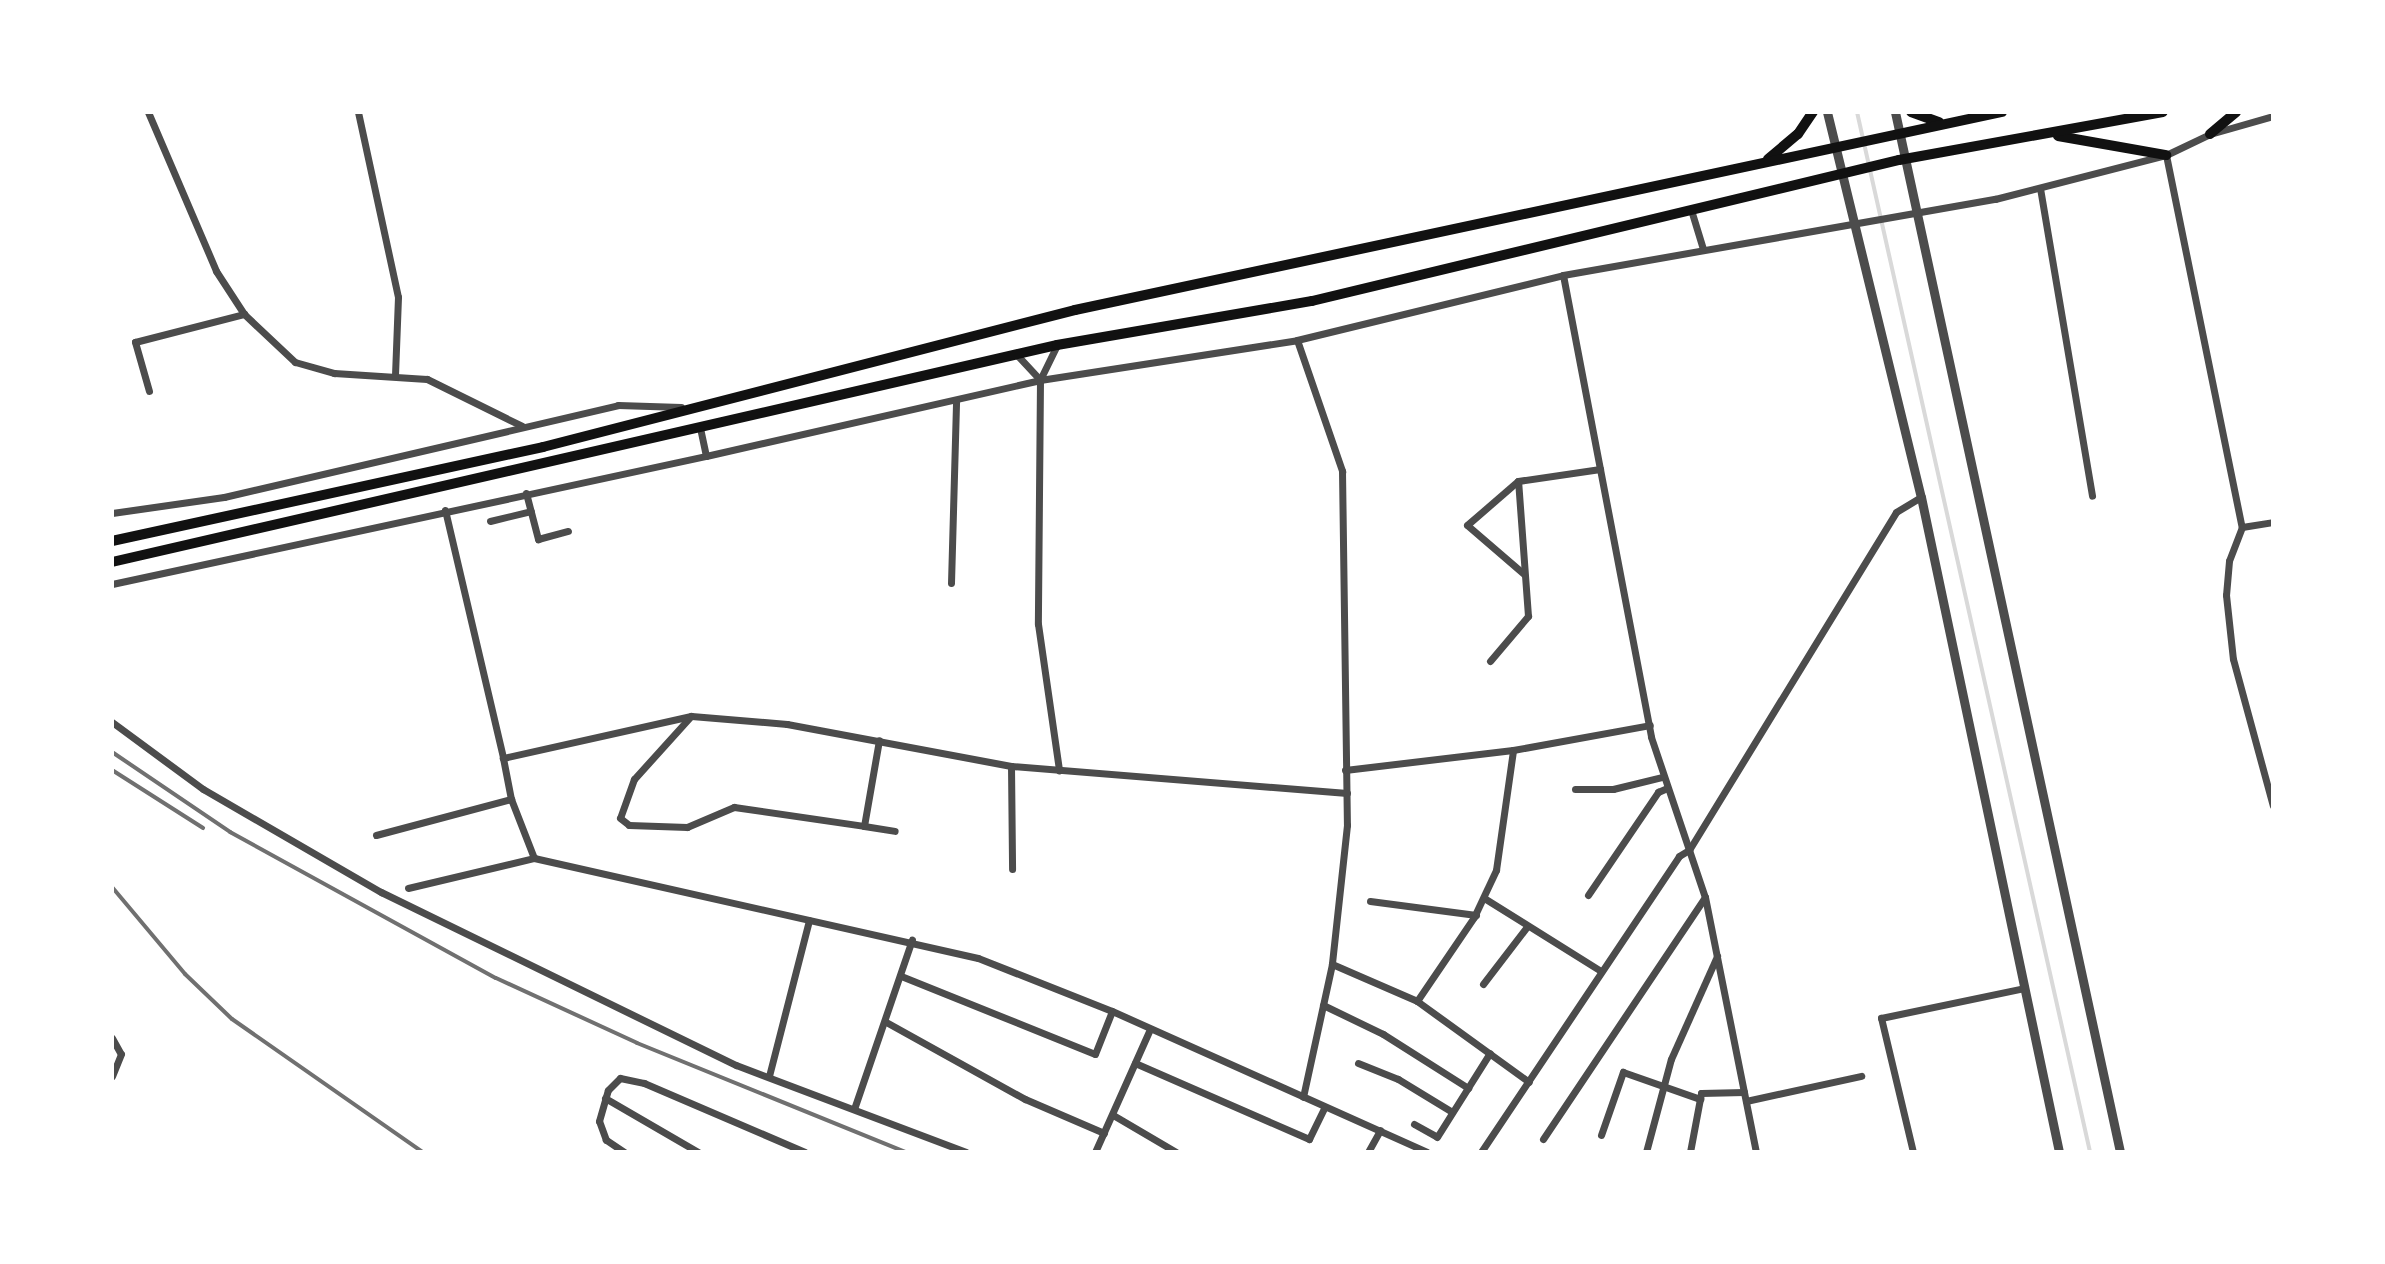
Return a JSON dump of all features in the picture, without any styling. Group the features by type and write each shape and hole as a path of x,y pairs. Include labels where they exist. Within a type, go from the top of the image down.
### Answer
{"main road":[{"path":"1766,160 1798,134 1813,112"},
{"path":"1911,112 1942,123"},
{"path":"112,541 543,447 681,407 1075,310 1894,132 2002,112"},
{"path":"112,562 549,465 1057,345 1312,301 1692,213 1903,159 2052,135 2163,112"},
{"path":"2210,134 2236,112"},
{"path":"2052,135 2166,155"}],"street":[{"path":"148,112 216,271 244,314 295,362 334,373 427,379 522,427"},
{"path":"358,112 398,297 395,376"},
{"path":"1827,112 1841,176 1859,224 1921,497 2059,1152"},
{"path":"1895,112 1894,132 1920,210 2120,1152"},
{"path":"112,584 706,456 1040,380 1297,340 1563,275 1703,248 1859,224 2040,188 2166,155 2210,134 2273,116"},
{"path":"2166,155 2242,527 2229,561 2228,608 2233,659 2273,806"},
{"path":"2040,188 2092,496"},
{"path":"1692,213 1703,248"},
{"path":"1563,275 1650,725 1662,777 1705,897 1756,1152"},
{"path":"149,391 135,342 244,314"},
{"path":"1297,340 1342,471 1347,793 1332,964 1303,1097"},
{"path":"1057,345 1040,380 1038,624 1059,770"},
{"path":"1017,355 1040,380"},
{"path":"951,583 956,400"},
{"path":"112,513 224,497 618,405 681,407"},
{"path":"700,428 706,456"},
{"path":"1524,574 1467,525 1518,481 1600,469"},
{"path":"1490,661 1528,616 1518,481"},
{"path":"526,493 538,539 568,531"},
{"path":"1481,1152 1679,856 1689,850 1896,512 1921,497"},
{"path":"445,510 511,799 534,858"},
{"path":"490,521 531,511"},
{"path":"2242,527 2273,522"},
{"path":"503,758 691,716 879,740 1011,766 1347,793"},
{"path":"691,716 634,779 621,812 624,822 687,827 734,807 895,831"},
{"path":"112,722 203,789 318,860 736,1065 966,1152"},
{"path":"1345,770 1513,750 1650,725"},
{"path":"864,826 879,740"},
{"path":"1417,1001 1476,915 1496,870 1513,750"},
{"path":"1011,766 1012,869"},
{"path":"1575,789 1613,789 1662,777"},
{"path":"1588,895 1658,792 1667,788"},
{"path":"376,835 511,799"},
{"path":"408,888 534,858 912,940 978,958 1112,1011 1427,1152"},
{"path":"1543,1139 1705,897"},
{"path":"1484,898 1526,928 1601,971"},
{"path":"1370,901 1476,915"},
{"path":"769,1076 809,920"},
{"path":"1483,984 1526,928"},
{"path":"854,1109 912,940"},
{"path":"1646,1152 1666,1087 1671,1059 1717,956"},
{"path":"1332,964 1417,1001 1529,1082"},
{"path":"901,976 1095,1054 1112,1011"},
{"path":"1913,1152 1881,1018 2024,988"},
{"path":"1323,1005 1383,1034 1468,1088"},
{"path":"886,1022 1025,1099 1104,1133"},
{"path":"1095,1152 1150,1029"},
{"path":"112,1038 121,1054 112,1076"},
{"path":"1414,1124 1437,1137 1490,1053"},
{"path":"1135,1063 1309,1139 1324,1108"},
{"path":"1358,1063 1398,1079 1452,1112"},
{"path":"1601,1135 1623,1072 1700,1099"},
{"path":"1690,1152 1701,1093 1745,1096 1861,1076"},
{"path":"624,1152 606,1140 599,1121 605,1098 620,1078 644,1083 805,1152"},
{"path":"605,1098 698,1152"},
{"path":"1113,1115 1176,1152"},
{"path":"1368,1152 1380,1130"}],"waterway":[{"path":"1857,112 2090,1152"}],"railway":[{"path":"112,752 230,832 496,978 637,1043 906,1152"},
{"path":"112,770 203,828"},
{"path":"112,887 185,974 232,1019 423,1152"}]}
